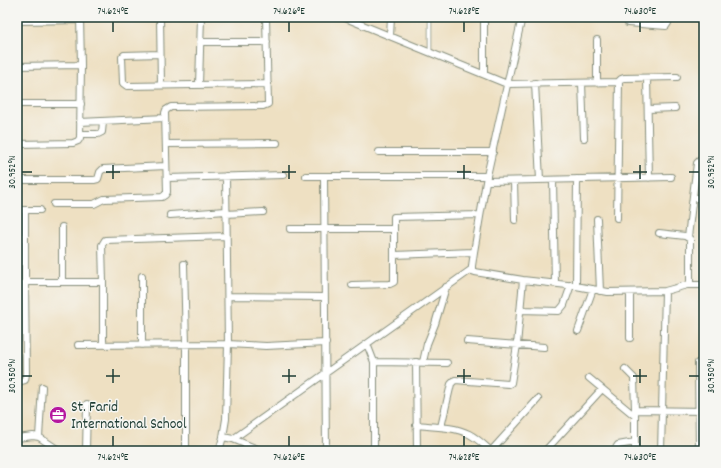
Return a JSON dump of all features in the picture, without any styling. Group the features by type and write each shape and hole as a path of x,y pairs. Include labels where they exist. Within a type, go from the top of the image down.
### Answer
{"street":[{"path":"160,17 161,85"},
{"path":"199,84 200,17"},
{"path":"54,204 94,204 104,199 165,195 167,192 166,110 171,107 266,105 268,101 268,84 266,17"},
{"path":"343,17 354,19 390,36 507,84 597,83 619,82 622,78 677,77"},
{"path":"390,36 391,17"},
{"path":"484,17 484,74"},
{"path":"233,440 472,269 487,179 522,17"},
{"path":"628,23 666,26 669,17"},
{"path":"17,22 80,19 81,65 80,134 78,141 73,143 17,144"},
{"path":"597,40 597,83"},
{"path":"200,42 267,42"},
{"path":"160,54 124,55 122,57 122,82 127,86 268,84"},
{"path":"17,66 81,65"},
{"path":"647,78 649,178"},
{"path":"617,218 619,82"},
{"path":"582,83 584,138"},
{"path":"535,84 540,180"},
{"path":"17,104 81,104"},
{"path":"648,109 676,108"},
{"path":"80,122 165,118"},
{"path":"80,134 98,134 102,132 103,122"},
{"path":"166,144 276,143"},
{"path":"379,152 493,152"},
{"path":"690,285 691,241 688,237 697,163 698,161 704,160"},
{"path":"17,180 94,180 98,179 100,172 103,169 166,166"},
{"path":"167,178 283,175"},
{"path":"219,451 226,419 228,344 226,176"},
{"path":"306,176 487,179 514,181 671,177"},
{"path":"324,176 326,451"},
{"path":"520,310 559,311 564,305 573,286 577,179"},
{"path":"553,180 555,283"},
{"path":"514,181 514,220"},
{"path":"693,198 704,198"},
{"path":"17,210 40,210"},
{"path":"17,382 23,381 26,377 25,210"},
{"path":"170,215 263,212"},
{"path":"352,285 392,284 394,279 393,218 396,216 480,215"},
{"path":"597,219 600,291"},
{"path":"62,227 62,282"},
{"path":"290,229 393,229"},
{"path":"659,232 688,237"},
{"path":"103,345 102,245 105,240 226,236"},
{"path":"394,255 474,252"},
{"path":"184,264 186,451"},
{"path":"472,269 475,272 600,291 665,292 690,285 704,286"},
{"path":"142,276 142,345"},
{"path":"441,427 451,384 453,382 459,379 510,384 512,381 517,345 522,280"},
{"path":"25,282 103,282"},
{"path":"423,362 426,344 435,324 446,287"},
{"path":"578,330 593,289"},
{"path":"630,292 630,338"},
{"path":"661,451 665,292"},
{"path":"228,296 325,297"},
{"path":"467,341 544,347"},
{"path":"78,345 228,344 266,346 326,343"},
{"path":"367,344 374,362 374,451"},
{"path":"374,362 447,363"},
{"path":"416,362 417,451"},
{"path":"698,363 701,411 699,451"},
{"path":"624,369 634,378 635,451"},
{"path":"589,378 635,413 661,410 701,411"},
{"path":"39,437 42,386"},
{"path":"545,451 602,389"},
{"path":"416,425 441,427 468,434 491,451 538,399"},
{"path":"86,451 87,404"},
{"path":"17,438 33,436 39,437 60,451"},
{"path":"223,437 262,451"},
{"path":"614,451 618,445 635,442"}],"lane":[{"path":"430,17 430,52"}],"place":[{"name":"St. Farid International School","path":"58,415"}]}
